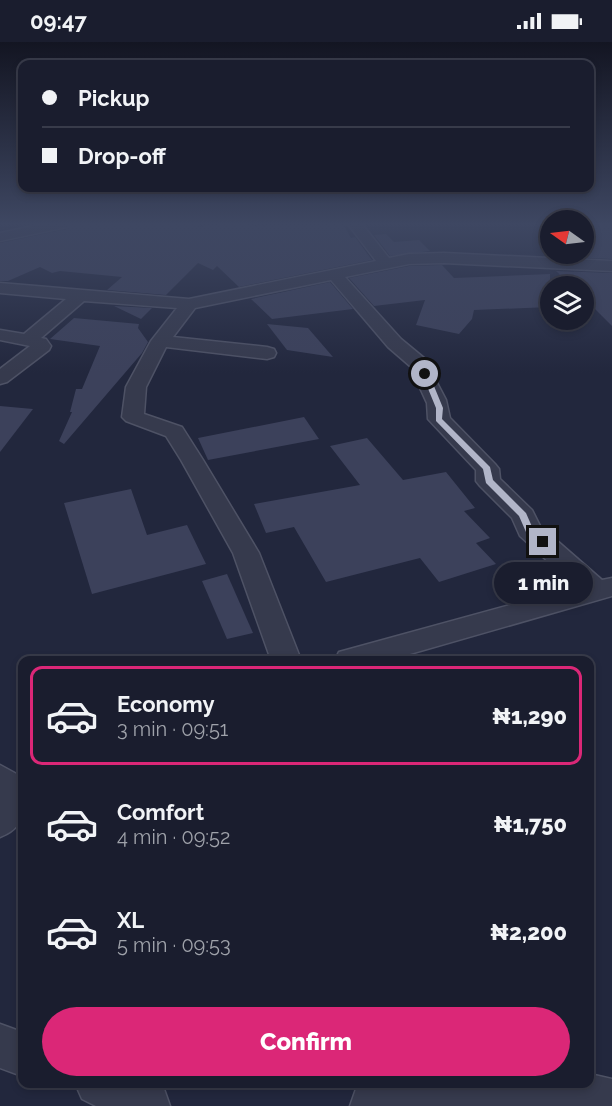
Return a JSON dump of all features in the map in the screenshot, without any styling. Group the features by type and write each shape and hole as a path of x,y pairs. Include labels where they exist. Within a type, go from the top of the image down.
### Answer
{"street":[{"path":"0,288 189,304 334,274 390,335 394,344 406,351 420,365 435,394 439,419 487,469 489,481 523,515 529,530 604,589"},
{"path":"29,339 81,295"},
{"path":"189,304 160,341 136,387 133,417 174,432 192,460 246,553 285,656"},
{"path":"0,335 29,339 42,346 0,378"},
{"path":"160,341 267,352"},
{"path":"364,656 604,589"},
{"path":"0,1046 18,1053"},
{"path":"109,1088 147,1106"},
{"path":"373,1106 393,1088"},
{"path":"416,1088 427,1106"},
{"path":"446,1088 485,1102 545,1089 612,1102"}],"building":[{"path":"0,274 25,274 8,281 0,281"},
{"path":"87,274 187,274 166,295 107,290 122,277"},
{"path":"225,274 305,274 239,287"},
{"path":"371,274 450,274 454,278 550,274 550,276 540,276 540,307 474,310 472,319 459,334 416,325 425,300 374,306 349,278"},
{"path":"559,274 612,274 612,326 594,308 594,276 561,276"},
{"path":"330,282 353,309 272,319 251,299"},
{"path":"114,306 152,308 141,319"},
{"path":"74,318 139,324 138,328 148,342 142,353 64,444 59,441 72,412 70,412 76,389 82,389 100,346 50,339"},
{"path":"267,324 308,328 333,357 287,350"},
{"path":"0,406 33,409 0,452"},
{"path":"304,417 319,439 208,460 198,438"},
{"path":"367,438 403,480 446,472 475,508 464,511 490,538 476,543 496,564 439,582 420,558 326,582 294,527 266,533 254,504 360,485 330,446"},
{"path":"131,489 147,535 187,525 206,564 92,594 64,503"},
{"path":"227,574 253,633 227,639 202,581"}],"route":[{"path":"425,374 435,394 439,419 487,469 489,481 523,515 529,530 543,542"}]}
